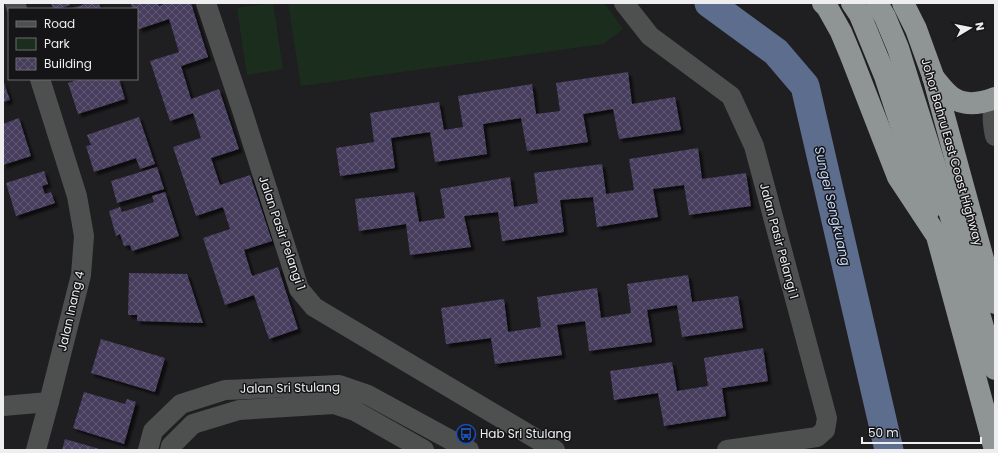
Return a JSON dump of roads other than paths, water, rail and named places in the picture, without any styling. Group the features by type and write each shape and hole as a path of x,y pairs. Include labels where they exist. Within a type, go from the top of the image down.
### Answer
{"highway":[{"name":"Johor Bahru East Coast Highway","path":"823,3 827,7 841,32 898,177 947,234 995,369"},
{"path":"852,3 860,15 947,234"},
{"path":"877,3 885,17 898,48 947,234"},
{"name":"Johor Bahru East Coast Highway","path":"903,3 916,29 933,76 995,303"},
{"path":"933,76 942,88 953,98 964,102 988,101 995,98"},
{"name":"Johor Bahru East Coast Highway","path":"947,234 995,450"}],"street":[{"name":"Jalan Pasir Pelangi 1","path":"206,3 299,289 314,307 555,450"},
{"name":"Jalan Pasir Pelangi 1","path":"624,3 650,36 731,96 754,146 827,418 825,430 817,437 727,450"},
{"name":"Jalan Inang 4","path":"36,450 81,276 84,236 77,196 40,80"},
{"path":"995,105 993,110 993,128 995,136"},
{"name":"Jalan Sri Stulang","path":"148,450 153,431 181,404 225,390 339,385 368,395 469,450"},
{"path":"3,406 49,402"},
{"name":"Jalan Sri Stulang","path":"170,450 171,446 193,424 239,410 334,404 355,411 424,450"}],"waterway":[{"name":"Sungei Sengkuang","path":"709,3 776,52 805,86 889,450"}],"place":[{"name":"Hab Sri Stulang","path":"466,434"}]}
